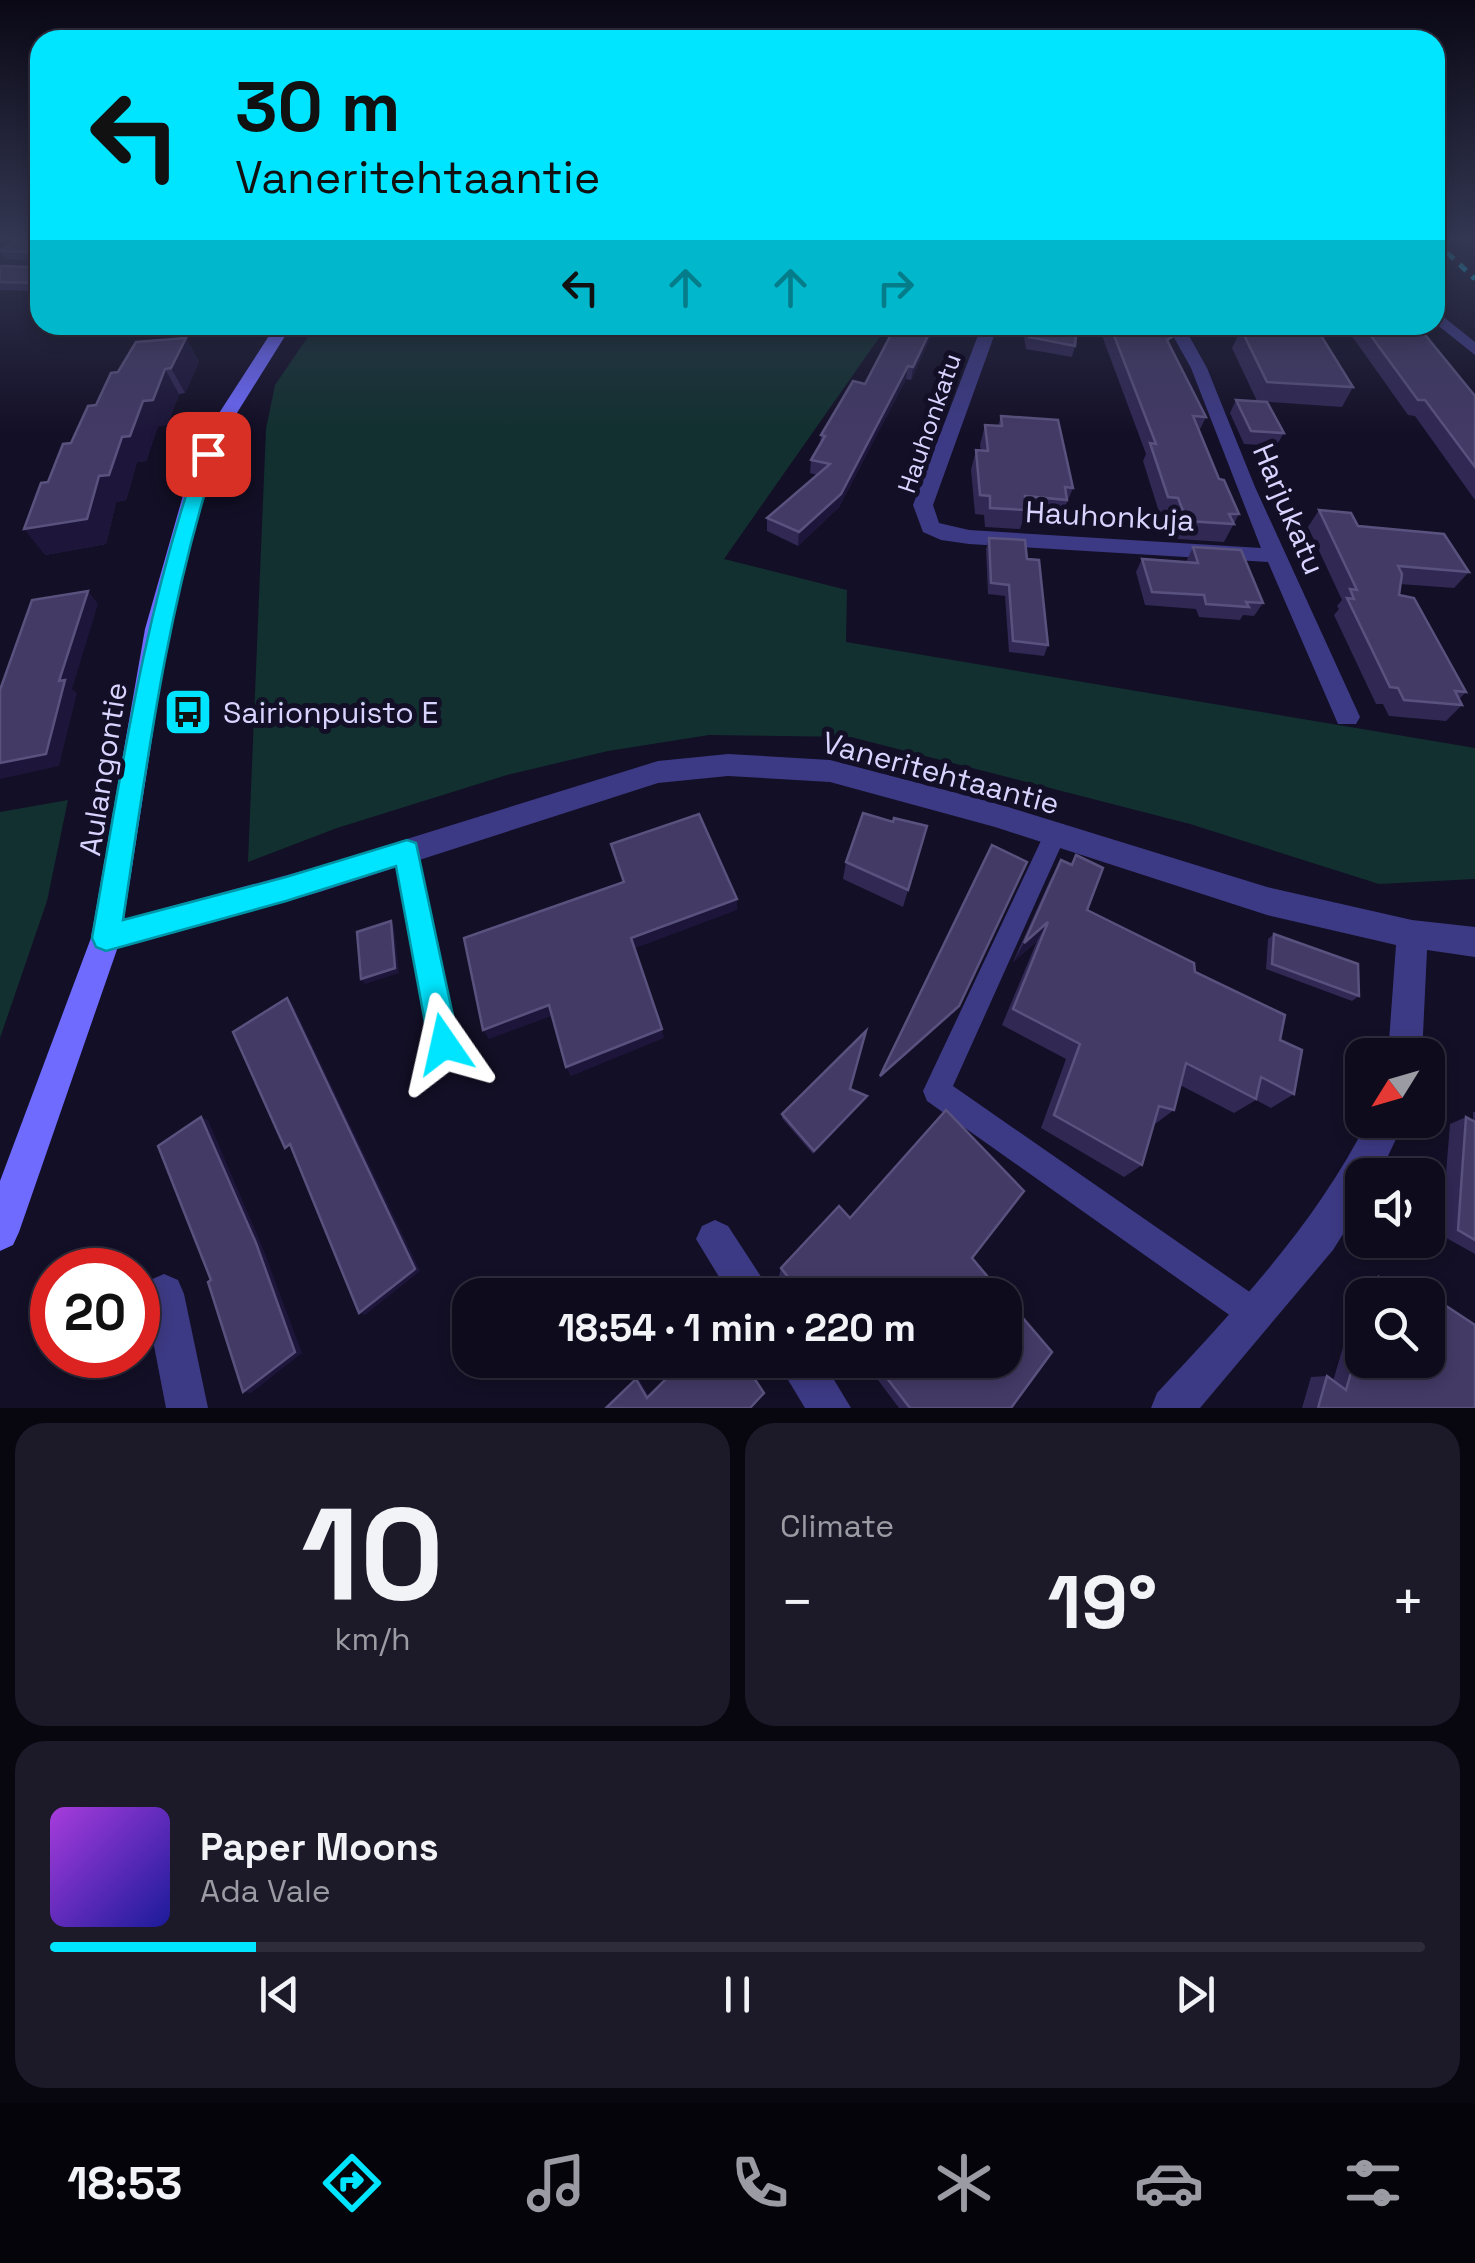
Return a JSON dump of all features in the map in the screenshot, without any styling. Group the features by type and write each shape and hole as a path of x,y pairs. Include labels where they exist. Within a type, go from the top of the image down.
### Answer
{"main road":[{"name":"Aulangontie","path":"0,1232 106,938 158,629 182,530 221,424 278,335"}],"street":[{"path":"1445,324 1475,350"},
{"name":"Hauhonkatu","path":"940,533 930,527 923,505 986,335"},
{"name":"Harjukatu","path":"1181,335 1199,368 1346,717"},
{"name":"Hauhonkuja","path":"940,533 1277,556"},
{"name":"Vaneritehtaantie","path":"106,938 286,889 658,772 728,765 830,772 995,815 1267,901 1412,934 1475,942"},
{"path":"1405,1038 1412,934"},
{"path":"1172,1408 1256,1315 1366,1169 1379,1138"},
{"path":"715,1239 741,1278"},
{"path":"164,1294 188,1408"},
{"path":"809,1378 830,1408"}],"lane":[{"path":"1055,836 937,1090 1256,1315"},
{"path":"407,851 444,1044"}],"green space":[{"path":"309,335 881,335 724,559 847,590 846,642 1475,748 1475,879 1379,884 1190,824 851,737 709,735 608,751 507,775 337,828 248,862 266,429 275,385"},
{"path":"68,800 47,901 0,1038 0,812"}],"building":[{"path":"891,335 928,335 841,494 799,532 767,518 830,464 811,460 825,436 821,435 853,381 865,384"},
{"path":"1029,335 1076,335 1075,346"},
{"path":"1114,335 1171,335 1167,340 1206,417 1193,416 1219,479 1224,480 1239,514 1229,514 1234,524 1187,521 1178,498 1168,497 1150,443 1156,444"},
{"path":"1244,335 1321,335 1353,387 1267,382"},
{"path":"1370,335 1425,335 1475,396 1475,467 1425,400 1418,400"},
{"path":"186,338 171,368 165,369 153,400 143,401 130,436 122,437 109,475 99,476 87,519 24,529 41,483 48,482 63,444 71,443 88,406 96,405 111,373 118,372 136,342"},
{"path":"1236,400 1267,402 1284,433 1251,431"},
{"path":"1001,416 1058,420 1073,488 1065,487 1067,500 1025,496 1026,510 990,508 990,496 980,495 976,450 988,451 985,425 1002,426"},
{"path":"1319,510 1351,513 1358,526 1444,534 1469,572 1398,566 1402,574 1399,595 1414,598 1466,692 1455,691 1462,705 1404,700 1398,688 1390,687 1347,598 1354,599 1350,589 1357,590"},
{"path":"989,538 1025,540 1027,559 1039,560 1048,645 1013,641 1009,585 991,583"},
{"path":"1193,547 1241,550 1263,603 1246,602 1249,607 1206,604 1204,595 1152,592 1142,559 1198,563"},
{"path":"88,591 59,681 65,680 46,754 0,763 0,690 32,600"},
{"path":"863,813 927,826 908,890 846,862"},
{"path":"699,814 737,899 631,938 662,1029 566,1067 549,1005 483,1030 464,938 624,882 611,844"},
{"path":"992,845 1027,862 959,1006 880,1076"},
{"path":"1076,855 1103,868 1087,910 1194,963 1195,972 1285,1015 1280,1040 1302,1050 1294,1094 1261,1077 1256,1099 1186,1063 1174,1110 1159,1106 1142,1165 1054,1115 1080,1044 1013,1009 1048,922 1024,943 1061,860 1072,865"},
{"path":"391,921 395,968 361,979 357,932"},
{"path":"1274,934 1358,964 1359,996 1272,964"},
{"path":"287,998 415,1269 359,1313 290,1144 285,1148 233,1032"},
{"path":"866,1031 850,1089 867,1096 814,1151 782,1114"},
{"path":"946,1110 1024,1191 972,1258 989,1278 789,1278 781,1268 839,1206 850,1218"},
{"path":"201,1117 256,1243 295,1352 243,1392 208,1282 211,1280 158,1146"},
{"path":"1466,1117 1475,1122 1475,1240 1458,1230"},
{"path":"1445,1305 1475,1325 1475,1408 1318,1408 1327,1376 1346,1390 1349,1378 1445,1378"},
{"path":"1022,1317 1052,1352 1011,1408 910,1408 887,1378 1022,1378"},
{"path":"667,1378 754,1378 764,1393 750,1408 606,1408 636,1379 647,1398"}],"place":[{"name":"Sairionpuisto E","path":"188,712"}],"route":[{"path":"208,454 182,530 158,629 106,938 407,851 444,1044"}]}
